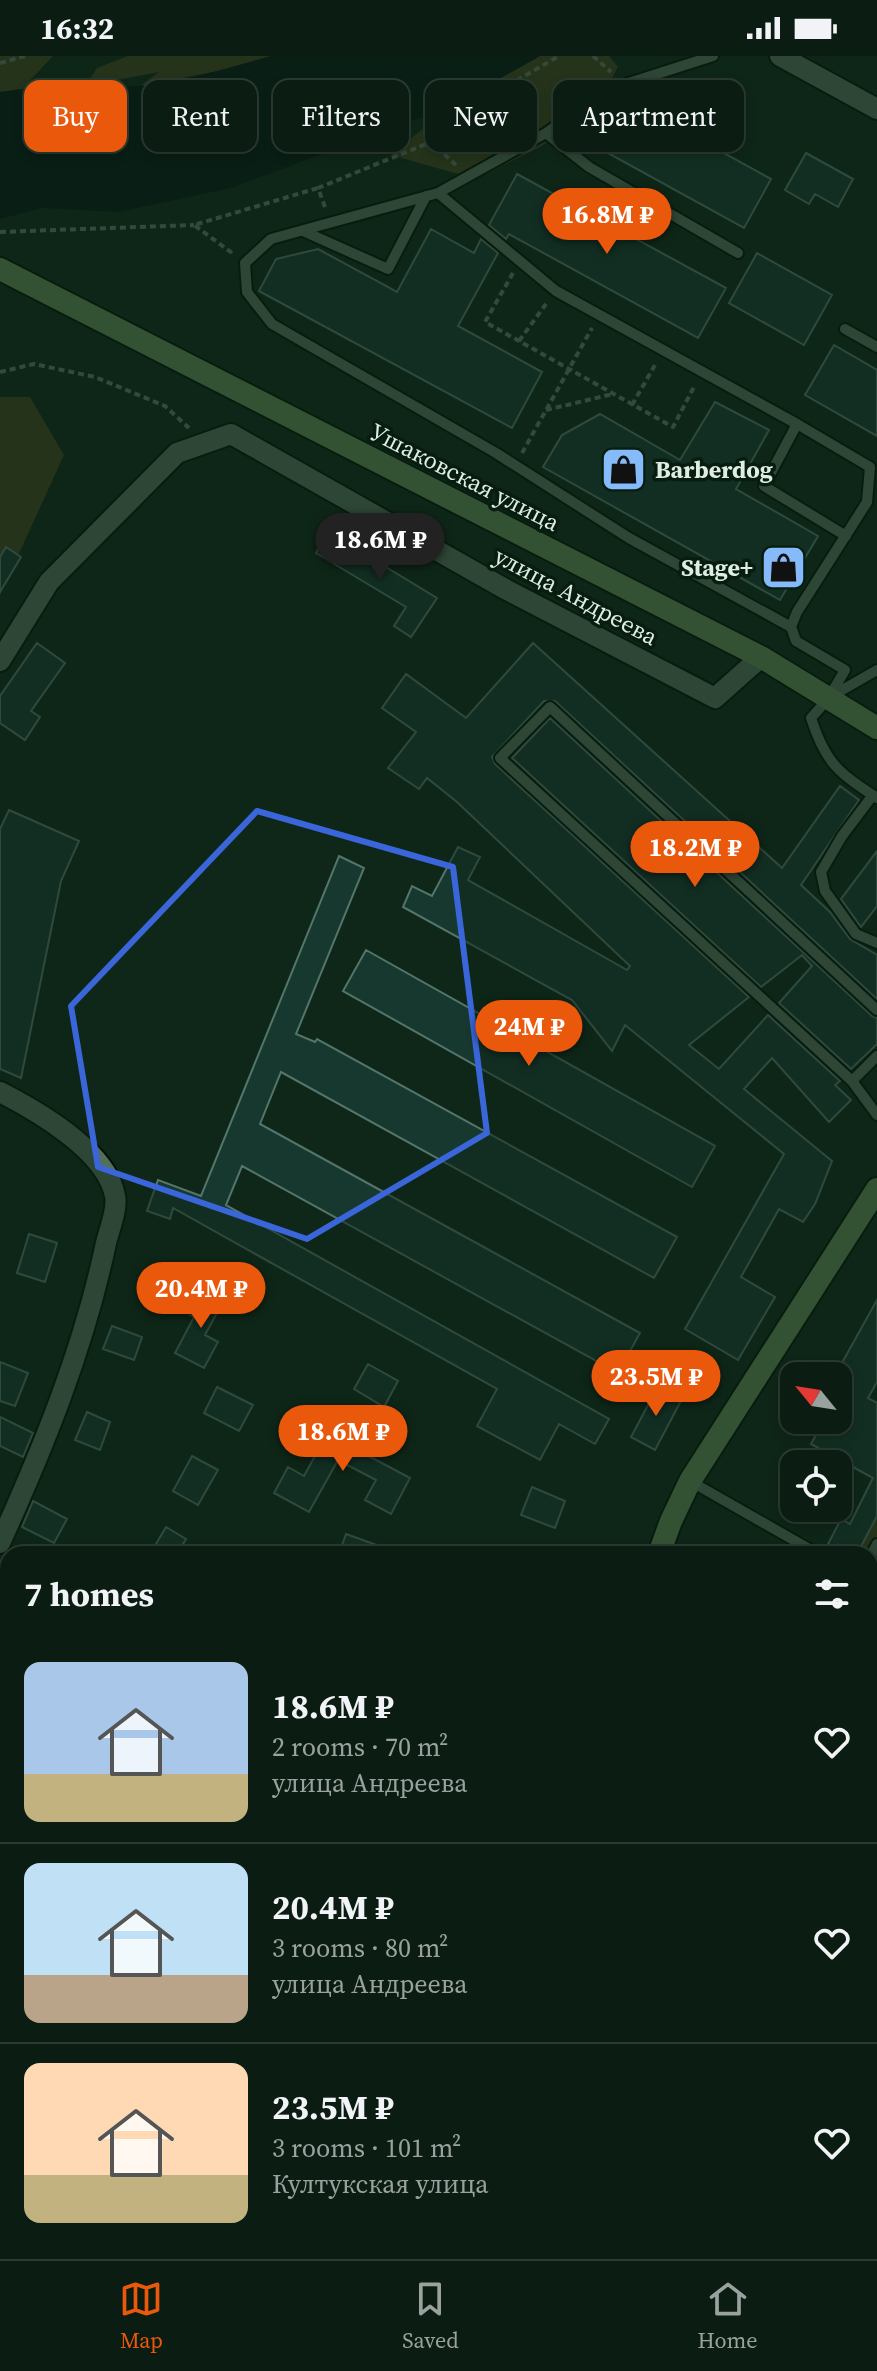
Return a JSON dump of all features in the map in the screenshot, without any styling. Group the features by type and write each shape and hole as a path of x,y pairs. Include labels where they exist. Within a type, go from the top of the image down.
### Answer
{"main road":[{"name":"Ушаковская улица","path":"0,269 761,657 877,728"},
{"path":"662,1546 690,1481 877,1189"}],"street":[{"path":"780,56 877,109"},
{"name":"улица Андреева","path":"0,661 49,582 177,453 231,434 507,590 715,698 761,657"},
{"path":"0,1092 69,1135 104,1169 116,1197 94,1303 47,1434 0,1543"}],"lane":[{"path":"713,56 607,90 546,133 438,193 271,239 245,263 247,292 272,324 515,465 629,538 791,627"},
{"path":"546,133 589,167 738,253"},
{"path":"438,193 556,291 870,467 867,502 797,612 791,627 796,641 845,670 828,699 811,718 821,749 843,775 875,797 842,836 821,872 825,891 856,934 877,943"},
{"path":"303,231 388,269 426,196"},
{"path":"845,329 877,347"},
{"path":"797,424 764,486 846,536"},
{"path":"828,699 877,670"},
{"path":"877,1010 550,707 500,758 852,1081 877,1115"},
{"path":"852,1081 877,1056"},
{"path":"690,1481 804,1546"}],"path":[{"path":"0,63 25,56"},
{"path":"518,80 559,56"},
{"path":"0,232 194,225 318,188 425,144"},
{"path":"442,152 469,176"},
{"path":"318,188 331,223"},
{"path":"194,225 245,263"},
{"path":"520,261 485,322 673,427 702,371"},
{"path":"519,341 556,291"},
{"path":"515,465 600,315"},
{"path":"632,405 663,350"},
{"path":"0,372 34,364 95,377 165,406 206,443"},
{"path":"546,410 613,394"}],"highlighted area":[{"path":"257,811 453,867 487,1133 307,1239 98,1167 71,1006"}],"green space":[{"path":"0,56 53,56 30,80 24,80 22,89 0,92"},
{"path":"128,56 271,56 171,80 148,80 159,72 117,80 89,80 97,68"},
{"path":"540,56 609,56 618,67 611,80 553,80 553,139 537,148 537,80 497,80"},
{"path":"425,127 425,152 530,152 476,179 391,155 409,152 409,140"},
{"path":"0,397 30,397 64,455 0,595"},
{"path":"877,1477 877,1546 840,1546"}],"shaded area":[{"path":"271,56 540,56 497,80 425,80 425,116 409,122 409,80 273,80 273,152 328,152 231,188 119,212 42,208 0,219 0,92 24,90 24,152 127,152 127,86 143,85 143,152 257,152 257,80 178,80"}],"building":[{"path":"606,152 722,152 771,179 744,228"},
{"path":"806,153 853,179 838,207 815,194 809,204 785,190"},
{"path":"517,174 726,288 698,338 509,234 506,239 489,225"},
{"path":"431,229 474,253 481,239 498,253 458,326 542,372 512,428 259,291 276,259 318,249 397,292"},
{"path":"757,253 832,295 804,345 729,303"},
{"path":"834,345 877,370 877,436 805,395"},
{"path":"715,402 769,430 736,489 818,536 780,600 543,467 562,435 600,414 680,460"},
{"path":"328,532 437,598 411,637 394,626 406,607 316,553"},
{"path":"6,547 21,557 0,592 0,557"},
{"path":"37,643 65,663 31,711 40,717 25,740 0,723 0,696"},
{"path":"533,643 782,868 840,786 859,800 801,885 830,912 850,939 877,955 877,999 555,701 544,701 492,757 495,764 749,997 689,1045 719,1069 768,1015 840,1081 835,1085 851,1100 829,1122 772,1058 744,1089 832,1161 815,1204 803,1222 779,1209 741,1277 775,1297 738,1360 685,1329 784,1154 625,1025 612,1051 572,1000 403,907 412,886 432,896 458,847 480,857 468,880 627,970 630,966 457,802 427,778 419,789 388,768 416,732 382,708 406,674 466,718"},
{"path":"550,718 877,1018 877,1044 851,1069 779,1003 812,966 802,955 761,987 512,758"},
{"path":"9,810 79,841 61,881 21,1078 0,1069 0,829"},
{"path":"877,851 877,906 861,927 841,899"},
{"path":"339,856 364,868 296,1034 315,1042 317,1039 677,1237 654,1278 281,1072 260,1124 640,1333 618,1373 242,1166 226,1205 609,1419 595,1444 559,1424 540,1460 477,1426 497,1389 173,1208 170,1219 147,1211 158,1180 201,1196"},
{"path":"366,950 715,1146 692,1187 343,991"},
{"path":"29,1234 57,1243 45,1282 17,1273"},
{"path":"205,1287 225,1298 205,1335 218,1342 204,1368 175,1353 194,1317 190,1315"},
{"path":"877,1300 877,1382 868,1398 877,1403 877,1516 861,1546 828,1544 839,1522 852,1522 873,1478 852,1466 852,1450 822,1450 811,1444 816,1434 852,1434 852,1362 842,1362"},
{"path":"112,1326 142,1337 134,1360 103,1349"},
{"path":"0,1362 28,1373 15,1406 0,1401"},
{"path":"368,1364 398,1381 384,1407 354,1389"},
{"path":"658,1386 682,1399 655,1450 631,1437"},
{"path":"217,1387 253,1405 239,1431 204,1413"},
{"path":"87,1412 110,1422 100,1450 75,1440"},
{"path":"0,1417 33,1433 23,1457 0,1446"},
{"path":"333,1423 369,1443 363,1453 410,1478 391,1514 365,1500 376,1480 338,1460 309,1512 274,1493 288,1467 304,1476"},
{"path":"192,1456 218,1470 198,1505 173,1491"},
{"path":"532,1487 565,1501 555,1528 521,1515"},
{"path":"33,1501 67,1519 54,1543 22,1527"},
{"path":"166,1527 186,1539 182,1546 155,1546"},
{"path":"346,1534 379,1546 342,1546"}],"place":[{"name":"Barberdog","path":"624,469"},
{"name":"Stage+","path":"784,567"}]}
